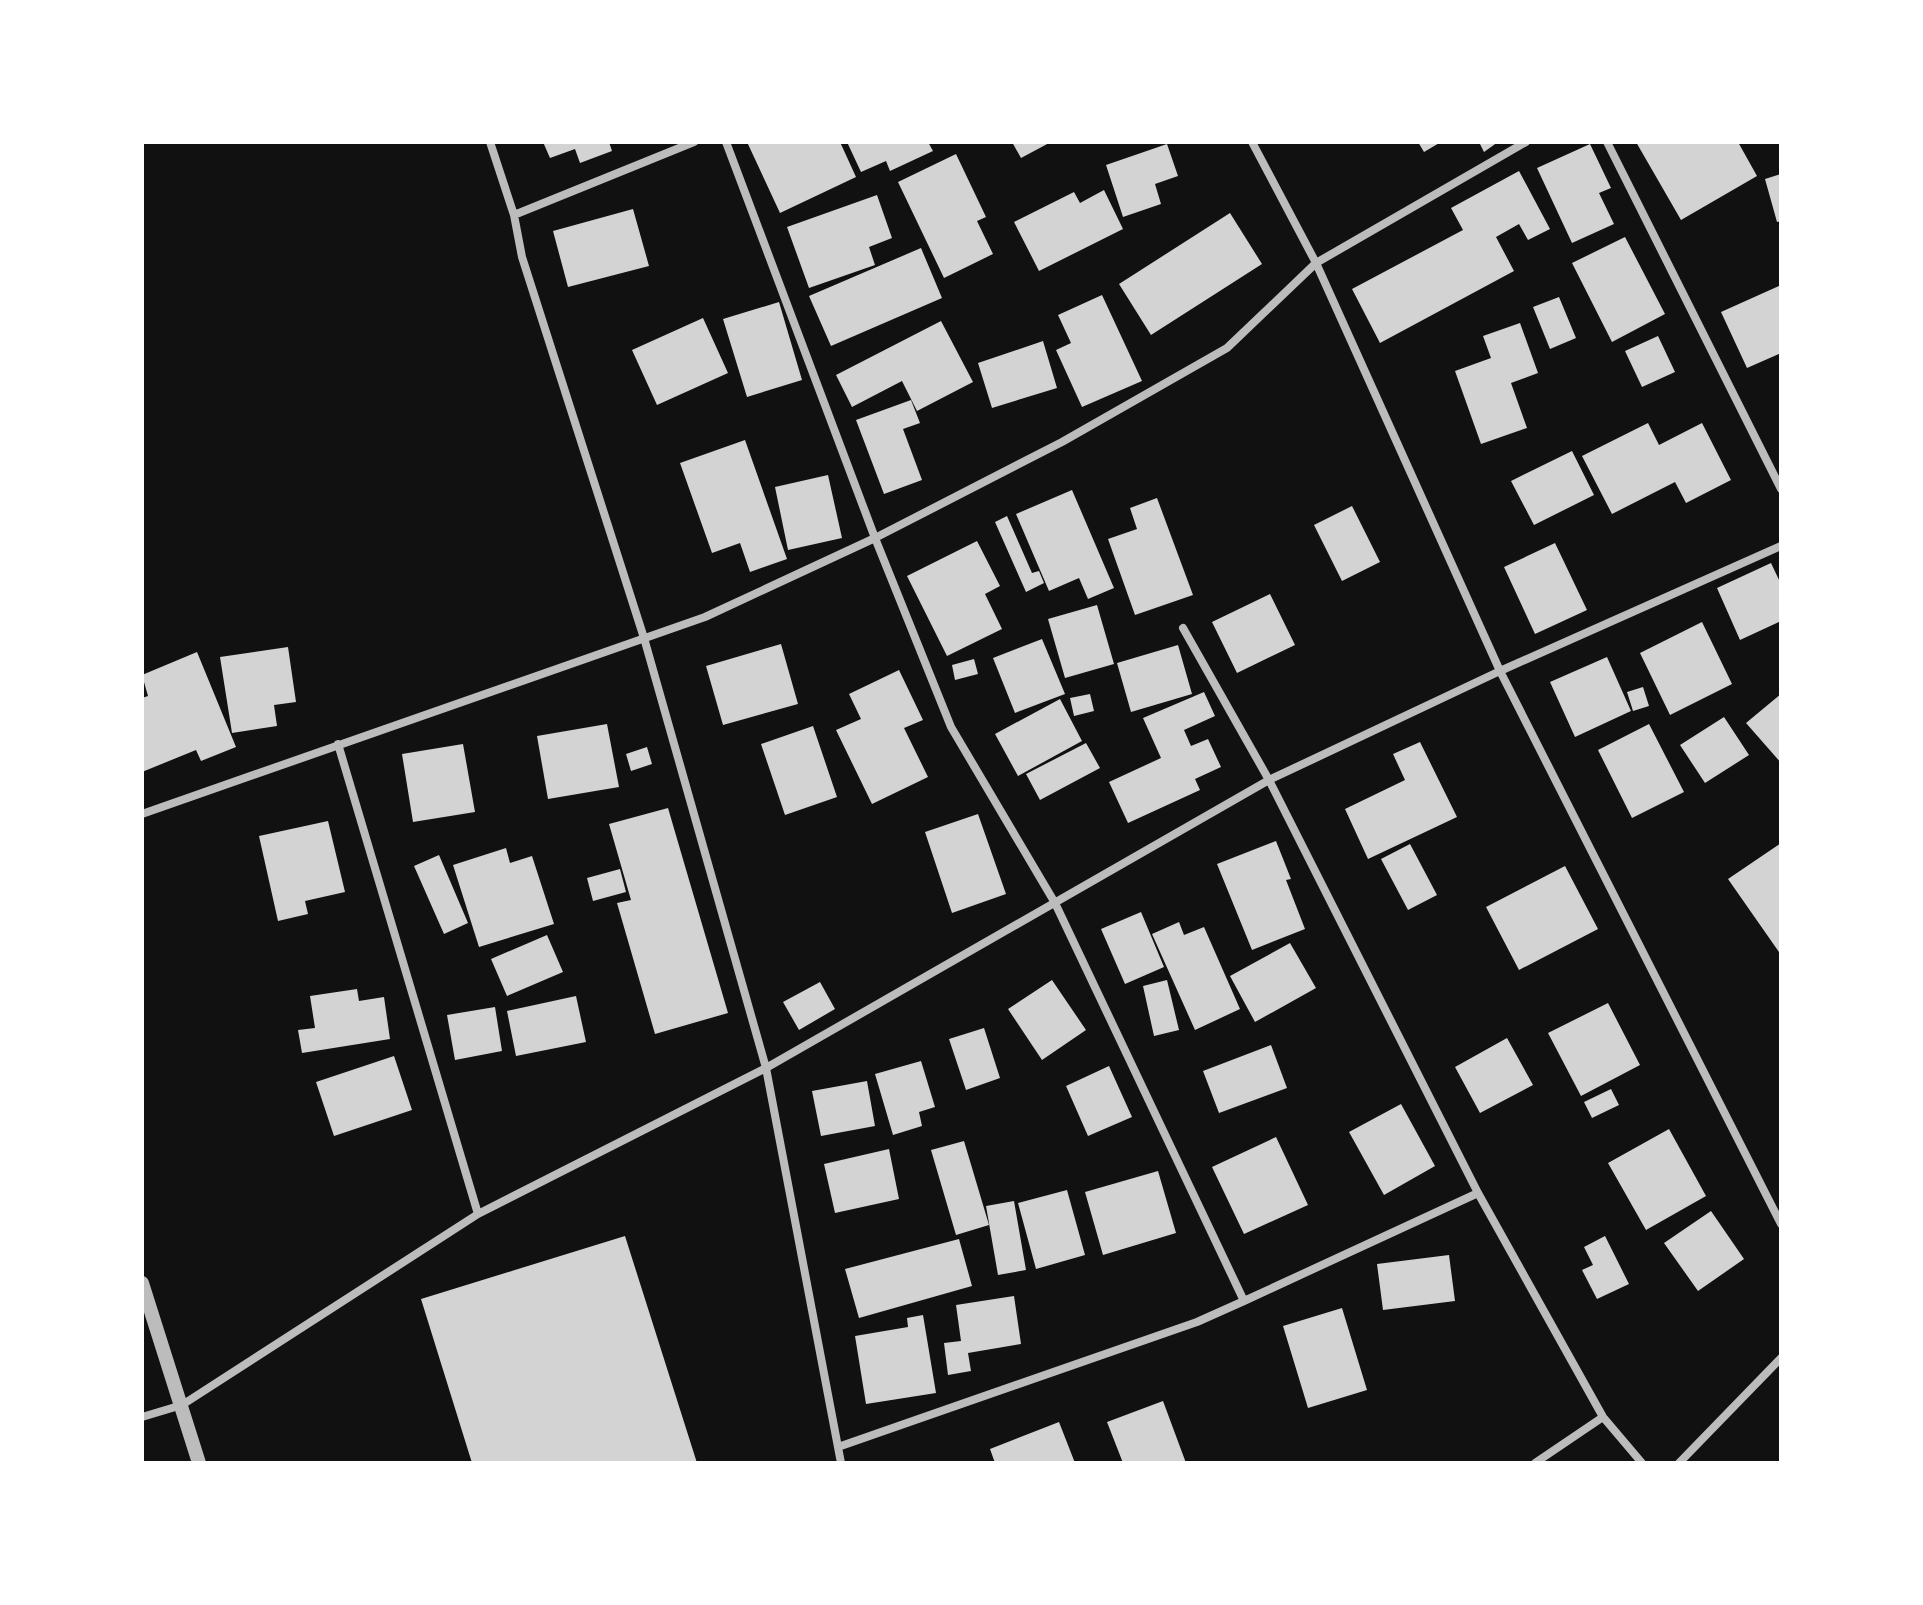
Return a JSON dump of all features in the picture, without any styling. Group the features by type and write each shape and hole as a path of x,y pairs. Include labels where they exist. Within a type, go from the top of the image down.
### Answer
{"street":[{"path":"490,142 514,215 522,257 644,638 766,1068 841,1463"},
{"path":"514,215 694,142"},
{"path":"726,142 875,538 951,727 1055,903 1244,1301"},
{"path":"1252,142 1316,263 1500,671 1781,1224"},
{"path":"142,814 705,617 875,538 1062,442 1227,348 1316,263 1526,142"},
{"path":"1607,142 1781,489"},
{"path":"142,1417 182,1405 478,1214 766,1068 1269,780 1500,671 1781,546"},
{"path":"1183,628 1269,780 1478,1193 1603,1417 1642,1463"},
{"path":"338,744 478,1214"},
{"path":"838,1447 1197,1322 1478,1193"},
{"path":"142,1283 199,1463"},
{"path":"1679,1463 1781,1358"},
{"path":"1535,1463 1603,1417"}],"building":[{"path":"543,142 609,142 612,151 580,163 575,149 550,158"},
{"path":"747,142 840,142 856,177 780,213"},
{"path":"847,142 928,142 933,151 890,171 886,161 861,172"},
{"path":"1012,142 1051,142 1021,158"},
{"path":"1418,142 1441,142 1424,152"},
{"path":"1479,142 1498,142 1484,152"},
{"path":"1636,142 1738,142 1757,176 1681,220"},
{"path":"1167,144 1178,176 1155,184 1161,204 1123,217 1106,165"},
{"path":"1590,144 1611,188 1599,193 1614,224 1572,243 1537,168"},
{"path":"956,154 986,217 977,221 993,254 944,278 898,182"},
{"path":"1519,171 1550,229 1528,240 1519,224 1496,237 1514,271 1380,343 1352,289 1463,230 1451,208"},
{"path":"1781,174 1781,221 1777,222 1765,179"},
{"path":"1104,190 1123,229 1039,271 1014,222 1074,192 1080,203"},
{"path":"877,195 892,238 869,247 875,265 809,288 787,227"},
{"path":"633,209 649,266 568,287 553,231"},
{"path":"1230,213 1262,264 1151,335 1119,284"},
{"path":"1625,237 1665,314 1612,342 1572,263"},
{"path":"921,248 942,298 831,346 809,296"},
{"path":"1781,285 1781,353 1747,368 1721,312"},
{"path":"1102,295 1142,381 1082,407 1056,350 1071,343 1058,315"},
{"path":"1559,297 1576,338 1550,349 1533,307"},
{"path":"779,302 802,380 747,397 723,319"},
{"path":"703,318 728,373 657,405 632,350"},
{"path":"941,321 973,382 917,411 902,381 852,407 836,375"},
{"path":"1520,323 1538,373 1511,383 1527,428 1481,444 1455,371 1491,358 1483,336"},
{"path":"1658,336 1675,372 1642,387 1625,351"},
{"path":"1043,341 1057,388 992,408 978,363"},
{"path":"911,400 920,423 903,429 922,480 884,494 856,420"},
{"path":"1648,423 1659,445 1702,423 1731,480 1686,503 1675,482 1612,514 1582,456"},
{"path":"745,440 787,559 750,572 740,543 712,553 680,463"},
{"path":"1572,451 1594,495 1534,525 1511,481"},
{"path":"828,475 842,538 788,550 775,487"},
{"path":"1072,490 1114,588 1088,599 1079,578 1049,591 1016,514"},
{"path":"1157,498 1193,595 1135,615 1108,539 1137,529 1130,508"},
{"path":"1352,506 1380,562 1342,581 1314,525"},
{"path":"1007,516 1032,573 1039,571 1044,583 1026,592 995,522"},
{"path":"977,541 1000,586 985,594 1002,629 947,656 907,576"},
{"path":"1555,543 1587,610 1535,634 1504,567"},
{"path":"1771,563 1781,584 1781,621 1740,640 1717,588"},
{"path":"1270,594 1295,645 1237,673 1212,622"},
{"path":"1097,605 1114,664 1065,678 1048,619"},
{"path":"1702,622 1732,684 1670,715 1640,653"},
{"path":"1042,639 1065,694 1015,713 993,658"},
{"path":"781,644 798,704 723,725 706,666"},
{"path":"1178,645 1192,694 1131,712 1117,663"},
{"path":"288,647 296,702 274,705 277,726 232,733 220,657"},
{"path":"197,652 236,747 201,761 196,750 142,772 142,698 148,696 142,675"},
{"path":"1607,657 1631,711 1575,737 1550,682"},
{"path":"974,659 978,674 955,680 952,665"},
{"path":"899,670 923,720 904,728 928,777 872,804 836,730 861,719 849,694"},
{"path":"1643,687 1649,706 1633,711 1627,692"},
{"path":"1204,692 1215,716 1184,730 1191,746 1208,739 1221,767 1195,779 1200,790 1128,823 1109,782 1161,758 1143,718"},
{"path":"1090,694 1094,711 1074,716 1070,698"},
{"path":"1781,694 1781,763 1746,723"},
{"path":"1060,699 1082,741 1018,776 995,734"},
{"path":"1724,717 1749,755 1705,783 1680,745"},
{"path":"607,724 619,787 548,799 537,736"},
{"path":"1649,724 1684,792 1632,818 1598,750"},
{"path":"813,726 837,797 785,815 761,744"},
{"path":"1420,742 1457,817 1368,859 1345,809 1405,780 1393,754"},
{"path":"1086,743 1100,768 1040,800 1026,774"},
{"path":"463,744 475,812 413,822 402,754"},
{"path":"647,747 652,764 631,771 626,754"},
{"path":"668,808 728,1013 655,1034 617,903 631,900 609,824"},
{"path":"978,814 1006,894 952,913 925,832"},
{"path":"328,821 345,892 305,901 308,914 278,921 259,836"},
{"path":"1276,841 1291,879 1286,880 1305,929 1252,950 1217,864"},
{"path":"1781,843 1781,955 1728,879"},
{"path":"1410,844 1437,895 1408,910 1381,859"},
{"path":"506,848 510,863 532,856 554,924 479,947 453,865"},
{"path":"439,855 468,923 444,934 414,866"},
{"path":"1565,866 1598,929 1519,970 1486,907"},
{"path":"620,869 626,892 593,901 587,878"},
{"path":"1141,912 1164,967 1125,984 1101,929"},
{"path":"1179,922 1184,935 1204,927 1240,1009 1195,1030 1152,934"},
{"path":"547,935 563,972 507,996 491,959"},
{"path":"1290,943 1316,988 1255,1022 1230,976"},
{"path":"1052,980 1086,1030 1042,1060 1008,1009"},
{"path":"1167,980 1179,1030 1154,1036 1143,986"},
{"path":"820,982 835,1009 799,1030 783,1002"},
{"path":"357,989 359,1001 384,997 390,1039 302,1053 298,1030 315,1028 310,996"},
{"path":"576,996 586,1042 516,1056 507,1011"},
{"path":"1608,1003 1640,1065 1581,1096 1548,1033"},
{"path":"495,1007 502,1051 455,1060 447,1015"},
{"path":"984,1028 1000,1078 966,1090 949,1039"},
{"path":"1507,1038 1533,1085 1480,1113 1455,1067"},
{"path":"1271,1045 1287,1088 1219,1113 1203,1071"},
{"path":"394,1056 412,1110 334,1136 316,1082"},
{"path":"921,1061 935,1107 919,1112 922,1126 893,1135 875,1074"},
{"path":"1109,1066 1132,1117 1088,1136 1066,1086"},
{"path":"867,1081 875,1126 821,1136 812,1091"},
{"path":"1611,1089 1619,1105 1592,1118 1584,1102"},
{"path":"1401,1104 1435,1166 1384,1195 1349,1132"},
{"path":"1669,1129 1706,1196 1646,1230 1608,1163"},
{"path":"1276,1137 1308,1205 1244,1234 1212,1167"},
{"path":"964,1141 989,1225 956,1235 931,1150"},
{"path":"889,1149 899,1199 835,1213 824,1164"},
{"path":"1158,1171 1176,1233 1103,1255 1085,1192"},
{"path":"1067,1190 1085,1255 1036,1269 1018,1203"},
{"path":"1014,1201 1026,1270 998,1275 986,1206"},
{"path":"1711,1211 1744,1259 1698,1291 1664,1243"},
{"path":"625,1236 697,1463 472,1463 421,1299"},
{"path":"1605,1236 1629,1284 1597,1299 1582,1270 1593,1265 1584,1247"},
{"path":"959,1239 972,1286 859,1318 845,1269"},
{"path":"1449,1255 1455,1301 1383,1310 1377,1264"},
{"path":"1014,1296 1021,1344 968,1353 971,1371 948,1375 944,1343 961,1341 956,1305"},
{"path":"1342,1308 1367,1390 1308,1408 1283,1326"},
{"path":"923,1315 936,1393 866,1404 855,1336 908,1327 907,1318"},
{"path":"1163,1401 1186,1463 1123,1463 1107,1422"},
{"path":"1059,1422 1075,1463 995,1463 990,1449"}]}
